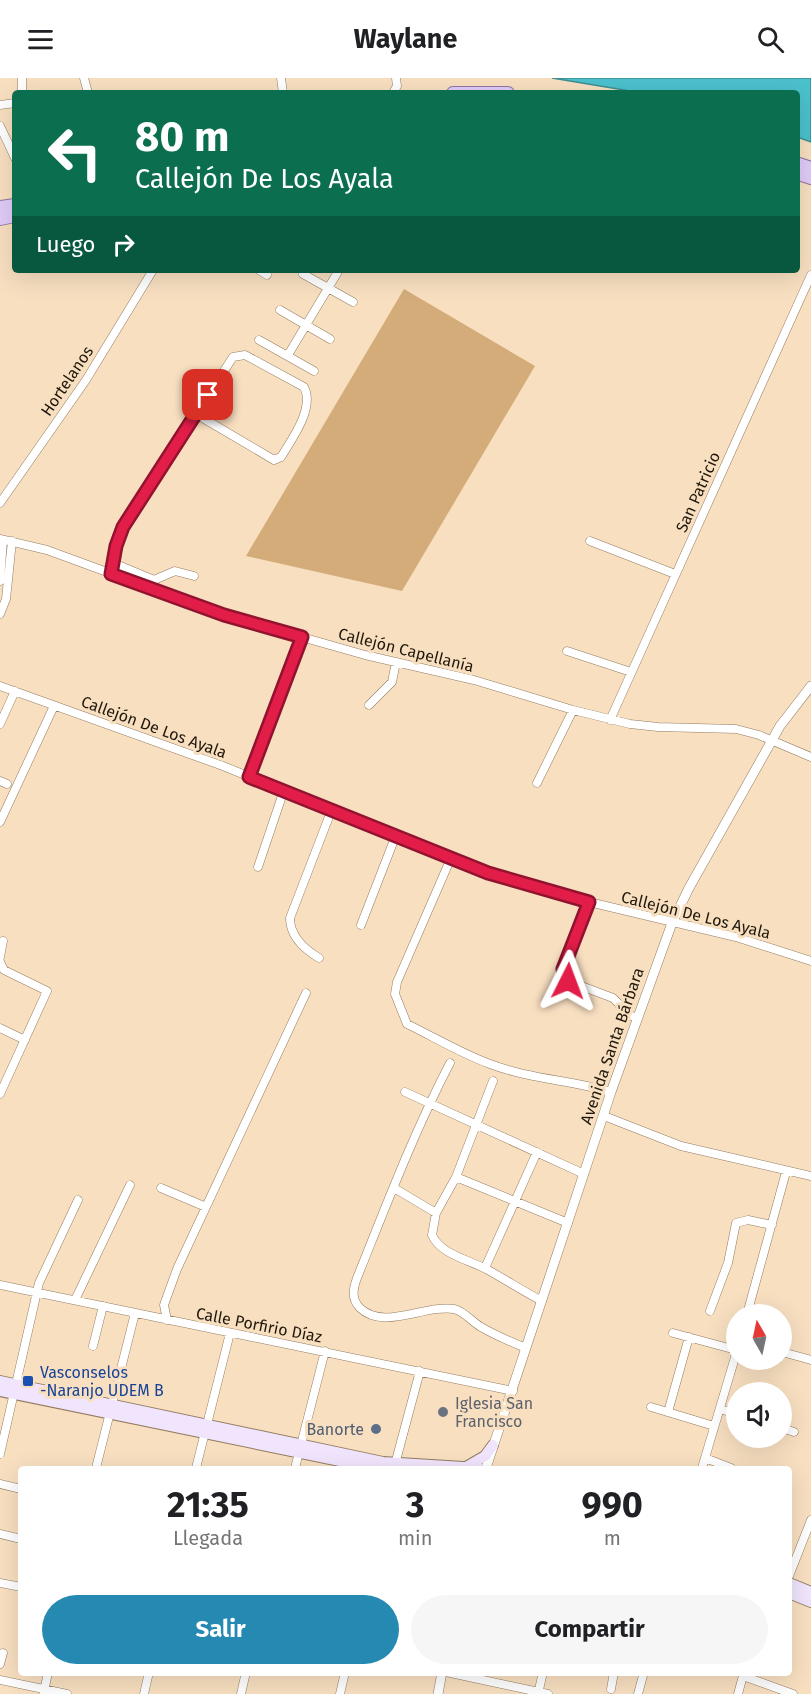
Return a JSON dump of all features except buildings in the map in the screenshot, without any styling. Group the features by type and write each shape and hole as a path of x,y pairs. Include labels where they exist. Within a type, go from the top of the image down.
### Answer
{"main road":[{"path":"0,1381 15,1389 205,1428 366,1466"},
{"path":"0,1391 15,1389"},
{"path":"467,1466 485,1456 495,1443"},
{"path":"299,1449 395,1466"},
{"path":"792,1584 811,1592"},
{"path":"792,1594 811,1602"}],"street":[{"path":"0,126 12,152"},
{"name":"Hortelanos","path":"0,503 86,380 151,273"},
{"path":"288,355 337,273"},
{"path":"303,274 353,302"},
{"name":"San Patricio","path":"610,720 811,275"},
{"path":"280,310 330,339"},
{"path":"259,340 314,371"},
{"path":"111,574 123,527 196,414 233,357 245,355 304,387 307,396 304,417 278,460 228,435 196,414"},
{"path":"0,614 6,599 2,539"},
{"name":"Callejón Capellanía","path":"2,539 47,550 224,615 396,662 474,680 610,720 658,727 736,729 772,740 811,757"},
{"path":"590,541 675,574"},
{"path":"0,581 12,542"},
{"path":"113,563 154,580 175,571 194,576"},
{"path":"249,777 302,637"},
{"path":"567,651 631,672"},
{"path":"369,705 392,682 396,662"},
{"name":"Callejón De Los Ayala","path":"0,686 284,790 512,881 736,938 811,962"},
{"name":"Avenida Santa Bárbara","path":"487,1466 611,1092 672,923 689,888 780,726 811,686"},
{"path":"0,724 15,691"},
{"path":"0,822 54,706"},
{"path":"537,783 573,710"},
{"path":"258,867 284,790"},
{"path":"319,958 299,942 290,925 290,918 332,809"},
{"path":"361,924 396,835"},
{"path":"451,858 397,981 395,994 407,1024 490,1064 554,1081 572,1082 611,1092"},
{"path":"589,902 563,969 564,975 568,981 613,998 624,1013 637,1018"},
{"path":"0,957 3,941"},
{"path":"0,962 4,970 46,992 0,1094"},
{"path":"167,1320 164,1305 170,1285 306,993"},
{"path":"0,1028 26,1040"},
{"path":"450,1063 430,1104 353,1288 356,1304 370,1315 377,1317 454,1310 480,1326 526,1348"},
{"path":"493,1081 456,1177 436,1213 431,1230 436,1242 542,1301"},
{"path":"405,1092 584,1174"},
{"path":"604,1116 681,1146 811,1176"},
{"path":"485,1268 537,1152"},
{"path":"750,1304 786,1172"},
{"path":"456,1177 568,1223"},
{"path":"75,1300 78,1288 130,1185"},
{"path":"161,1188 206,1208"},
{"path":"394,1188 436,1213"},
{"path":"0,1454 39,1282 78,1200"},
{"path":"710,1311 724,1276 736,1223 748,1220 771,1225"},
{"name":"Calle Porfirio Díaz","path":"0,1285 513,1391"},
{"path":"93,1346 103,1306"},
{"path":"96,1466 135,1313"},
{"path":"196,1466 230,1333"},
{"path":"673,1333 726,1349"},
{"path":"668,1412 689,1337"},
{"path":"295,1466 325,1352"},
{"path":"792,1355 811,1360"},
{"path":"703,1466 731,1370"},
{"path":"395,1466 420,1371"},
{"path":"651,1407 714,1425"},
{"path":"720,1408 726,1410"},
{"name":"Avenida Santa Bárbara","path":"492,1466 495,1443"},
{"path":"705,1458 726,1466"},
{"path":"0,1484 18,1488"},
{"path":"792,1568 811,1520"},
{"path":"0,1534 18,1538"},
{"path":"0,1583 18,1586"},
{"path":"0,1664 3,1653"},
{"path":"44,1691 47,1676"},
{"path":"144,1694 147,1676"},
{"path":"241,1694 245,1676"},
{"path":"340,1694 344,1676"},
{"path":"438,1694 443,1676"},
{"path":"462,1676 548,1694"},
{"path":"539,1693 542,1676"},
{"path":"611,1689 613,1676"},
{"path":"638,1694 643,1676"},
{"path":"738,1694 742,1676"},
{"path":"748,1676 793,1694"},
{"path":"0,1680 67,1694"}],"shaded area":[{"path":"404,289 535,366 402,591 246,556"}],"water":[{"path":"552,78 811,78 811,142 800,138 800,90 624,90"}],"place":[{"name":"Vasconselos -Naranjo UDEM B","path":"28,1381"},
{"name":"Iglesia San Francisco","path":"443,1412"},
{"name":"Banorte","path":"376,1429"}],"route":[{"path":"208,395 123,527 116,546 111,574 224,615 302,637 249,777 488,873 589,902 563,969 568,981"}]}
